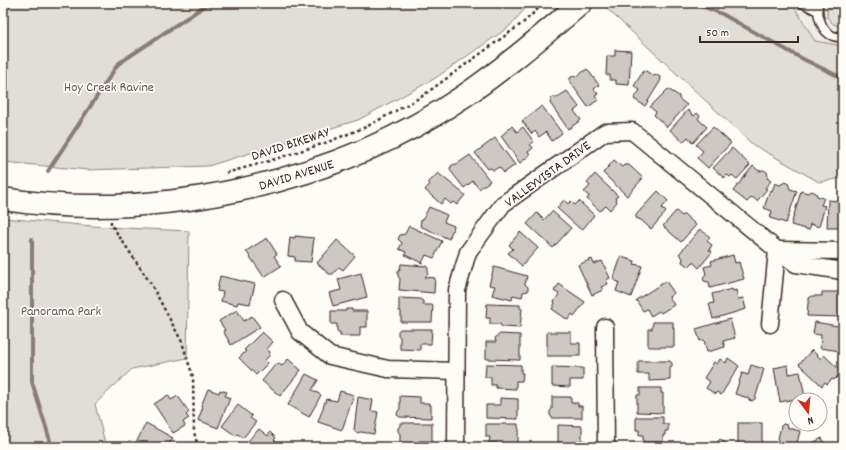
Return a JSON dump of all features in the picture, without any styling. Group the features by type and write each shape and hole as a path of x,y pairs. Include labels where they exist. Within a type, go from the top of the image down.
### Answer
{"main road":[{"name":"DAVID AVENUE","path":"552,28 572,3"},
{"name":"DAVID AVENUE","path":"3,199 64,206 108,207 183,199 236,191 279,180 330,164 413,127 464,96 508,63 581,3"}],"street":[{"name":"VALLEYVISTA DRIVE","path":"456,447 457,290 468,252 503,204 605,132 632,131 796,264 843,270"},
{"path":"770,324 777,250 843,252"},
{"path":"283,300 300,332 330,356 388,369 456,371"},
{"path":"605,327 606,447"}],"lane":[{"path":"802,3 818,7 822,26 832,36 843,38"}],"path":[{"name":"DAVID BIKEWAY","path":"219,175 318,146 366,127 421,97 524,22 544,3"},
{"path":"108,207 111,224 151,284 182,342 193,377 194,432 198,447"}],"shaded area":[{"path":"761,3 843,3 843,46 815,41 793,5"}],"green space":[{"name":"Hoy Creek Ravine","path":"3,3 530,3 509,27 434,79 358,120 208,166 88,170 3,162"},
{"path":"761,3 793,5 815,41 843,46 843,178 819,182 752,144 602,4"},
{"path":"838,3 843,3 843,29 832,23 827,17 827,8 838,8"},
{"name":"Panorama Park","path":"3,218 104,227 189,231 187,358 132,369 95,404 106,447 3,447"}],"building":[{"path":"615,50 631,51 629,85 616,84 616,80 610,80 610,75 606,75 607,56 615,56"},
{"path":"587,69 599,85 594,89 598,94 595,96 598,100 588,107 570,82 570,78 573,76 576,77"},
{"path":"644,70 654,76 657,75 661,80 645,106 634,99 640,90 634,86"},
{"path":"668,89 679,96 679,99 687,105 667,127 654,115 656,112 650,107"},
{"path":"567,91 579,107 574,111 581,120 568,129 550,103 553,97 556,98"},
{"path":"542,106 562,133 552,141 546,132 539,137 535,131 532,134 522,121"},
{"path":"688,110 694,116 697,113 700,116 698,119 707,127 693,143 688,137 683,142 670,130"},
{"path":"512,126 517,132 523,127 534,142 530,144 533,148 528,152 530,155 520,163 501,136"},
{"path":"713,127 731,143 708,168 697,158 703,151 696,145"},
{"path":"495,138 515,165 504,173 499,167 494,170 490,168 488,169 475,153"},
{"path":"732,148 750,165 737,179 732,175 730,177 727,175 724,178 713,168"},
{"path":"470,155 490,181 479,189 473,181 464,188 450,170 451,166 457,164"},
{"path":"614,160 622,167 624,165 629,165 643,178 627,196 603,173"},
{"path":"753,166 759,171 764,170 767,172 767,178 771,181 765,188 767,189 757,201 752,197 747,202 733,191"},
{"path":"438,173 465,195 457,205 453,202 451,204 445,199 441,204 425,190 430,184 428,183"},
{"path":"595,174 618,196 615,198 617,202 610,210 606,206 600,211 587,199 589,196 584,192 590,186 587,183"},
{"path":"785,182 788,183 790,189 797,191 786,223 770,218 772,211 764,208 770,190 772,191 775,183 780,185"},
{"path":"658,191 668,201 662,208 666,212 651,229 641,220 636,218 636,215"},
{"path":"801,191 808,193 812,191 816,193 817,196 824,198 821,205 825,206 819,227 810,224 809,230 791,225"},
{"path":"840,199 843,199 843,228 827,228 828,200 839,201"},
{"path":"564,200 568,204 571,201 575,205 579,201 594,215 583,229 580,229 557,208"},
{"path":"429,207 447,215 444,222 454,226 449,239 420,226 421,220"},
{"path":"552,211 571,228 553,248 527,224 537,213 544,220"},
{"path":"676,211 682,216 684,214 696,225 681,242 663,226"},
{"path":"409,226 442,241 434,258 426,255 422,263 405,255 406,252 399,249 402,243 398,239 400,235 405,234"},
{"path":"700,229 710,237 707,241 712,245 709,250 712,252 699,268 693,262 689,267 682,262 683,258 679,254"},
{"path":"520,232 538,248 522,266 508,253 513,249 509,245"},
{"path":"295,236 314,238 311,262 295,261 295,257 288,256 290,237 295,238"},
{"path":"267,238 277,254 274,256 281,266 264,277 246,251"},
{"path":"337,240 355,256 343,270 339,267 333,274 329,274 317,263"},
{"path":"733,255 735,263 739,262 744,279 710,288 709,282 704,281 703,277 706,274 704,267 712,265 711,261"},
{"path":"621,257 635,261 634,264 642,266 631,297 616,291 619,282 615,281 614,277"},
{"path":"592,259 594,264 602,261 610,278 606,280 608,284 601,287 603,290 592,295 578,265"},
{"path":"401,264 426,266 428,268 428,274 425,277 435,278 434,293 399,290 400,279 398,276 398,271"},
{"path":"494,267 527,276 525,284 528,287 528,291 523,292 522,297 513,295 512,300 492,295 495,286 489,285"},
{"path":"361,273 367,297 333,306 329,293 341,290 338,279"},
{"path":"220,276 255,284 250,304 238,302 237,305 221,301 223,292 217,291"},
{"path":"666,281 674,293 669,297 674,305 661,313 659,311 651,316 647,309 643,311 636,300"},
{"path":"559,284 585,302 574,316 572,314 568,320 552,309 559,294 554,291"},
{"path":"732,289 733,291 736,290 738,299 743,298 746,309 713,319 709,304 714,303 712,294"},
{"path":"822,292 841,292 842,317 807,316 809,298 812,296 822,296"},
{"path":"399,298 420,299 423,301 423,305 433,305 432,322 401,322"},
{"path":"487,304 520,305 520,308 522,309 520,328 502,327 500,324 490,324 490,318 486,318"},
{"path":"346,309 352,309 352,311 367,311 367,327 360,327 360,336 340,336 340,332 337,332 337,324 331,324 331,311 346,311"},
{"path":"237,310 244,321 252,316 260,327 231,345 223,331 225,330 219,321"},
{"path":"730,319 735,338 723,341 725,347 707,352 704,340 700,341 696,329"},
{"path":"653,322 673,322 674,347 648,347 648,329 652,329"},
{"path":"815,322 843,327 843,343 842,342 840,351 820,348 821,335 813,334"},
{"path":"400,329 432,329 431,344 420,344 420,350 400,349 400,337 398,335 398,331"},
{"path":"262,332 273,342 267,349 270,352 269,356 265,360 268,363 256,375 239,358 246,351 244,350"},
{"path":"547,332 571,332 571,343 580,343 580,356 547,356"},
{"path":"500,334 520,335 520,360 486,359 486,342 496,342 495,338"},
{"path":"812,350 821,359 824,355 842,372 834,380 832,379 827,384 825,382 822,386 799,364"},
{"path":"728,358 739,366 721,395 717,392 715,394 706,388 710,382 704,378 714,362 717,364 720,359 726,363"},
{"path":"288,359 301,370 280,396 262,381 275,365 279,364 282,366"},
{"path":"638,361 670,361 672,363 672,367 670,368 670,380 649,381 649,374 638,374"},
{"path":"486,364 521,365 521,373 523,373 522,381 516,381 516,389 496,388 496,385 491,385 491,377 485,377"},
{"path":"751,365 764,369 755,399 752,401 748,398 735,394 742,373 748,375"},
{"path":"788,365 789,374 800,372 804,392 788,392 788,400 780,402 774,368"},
{"path":"552,367 583,368 583,380 570,380 570,387 552,386"},
{"path":"306,374 318,380 312,390 321,395 309,417 288,405"},
{"path":"640,388 661,388 661,393 663,393 663,413 637,412 637,395 640,395"},
{"path":"208,389 219,393 220,390 227,392 225,396 230,398 218,428 198,420 203,407 201,406"},
{"path":"340,391 354,395 342,430 318,422 326,399 337,401"},
{"path":"168,395 171,400 178,396 189,412 186,415 189,418 183,422 185,426 173,433 154,404"},
{"path":"400,396 420,397 420,403 429,403 429,405 431,405 431,418 400,417 397,415 400,409"},
{"path":"358,397 373,400 371,411 378,412 374,434 361,432 356,433 354,430"},
{"path":"552,397 571,397 571,403 578,403 578,406 582,406 582,418 552,418 550,411 552,409"},
{"path":"500,398 518,399 518,419 486,418 486,405 500,405"},
{"path":"238,405 252,416 250,418 256,422 243,438 238,434 236,436 222,426"},
{"path":"636,417 663,417 663,424 668,424 668,431 665,431 665,435 663,435 663,442 644,442 643,435 639,435 639,430 636,430"},
{"path":"146,423 173,438 168,447 138,447 135,445"},
{"path":"400,423 432,423 432,441 419,441 419,446 400,446 400,434 398,428"},
{"path":"738,423 762,423 762,447 738,447"},
{"path":"486,424 518,424 518,447 499,447 497,443 489,443 490,437 486,437"},
{"path":"783,424 787,425 788,432 800,432 796,447 776,447 781,426"},
{"path":"558,425 582,426 582,441 580,441 579,447 560,447 560,442 558,442"},
{"path":"259,429 268,436 270,432 276,438 274,440 278,444 276,447 250,447 246,443"},
{"path":"822,438 827,447 805,447"},
{"path":"720,439 730,447 713,447"}],"waterway":[{"path":"48,171 118,64 209,3"},
{"path":"694,3 722,14 801,58 842,78"},
{"path":"32,239 32,382 52,447"}]}
